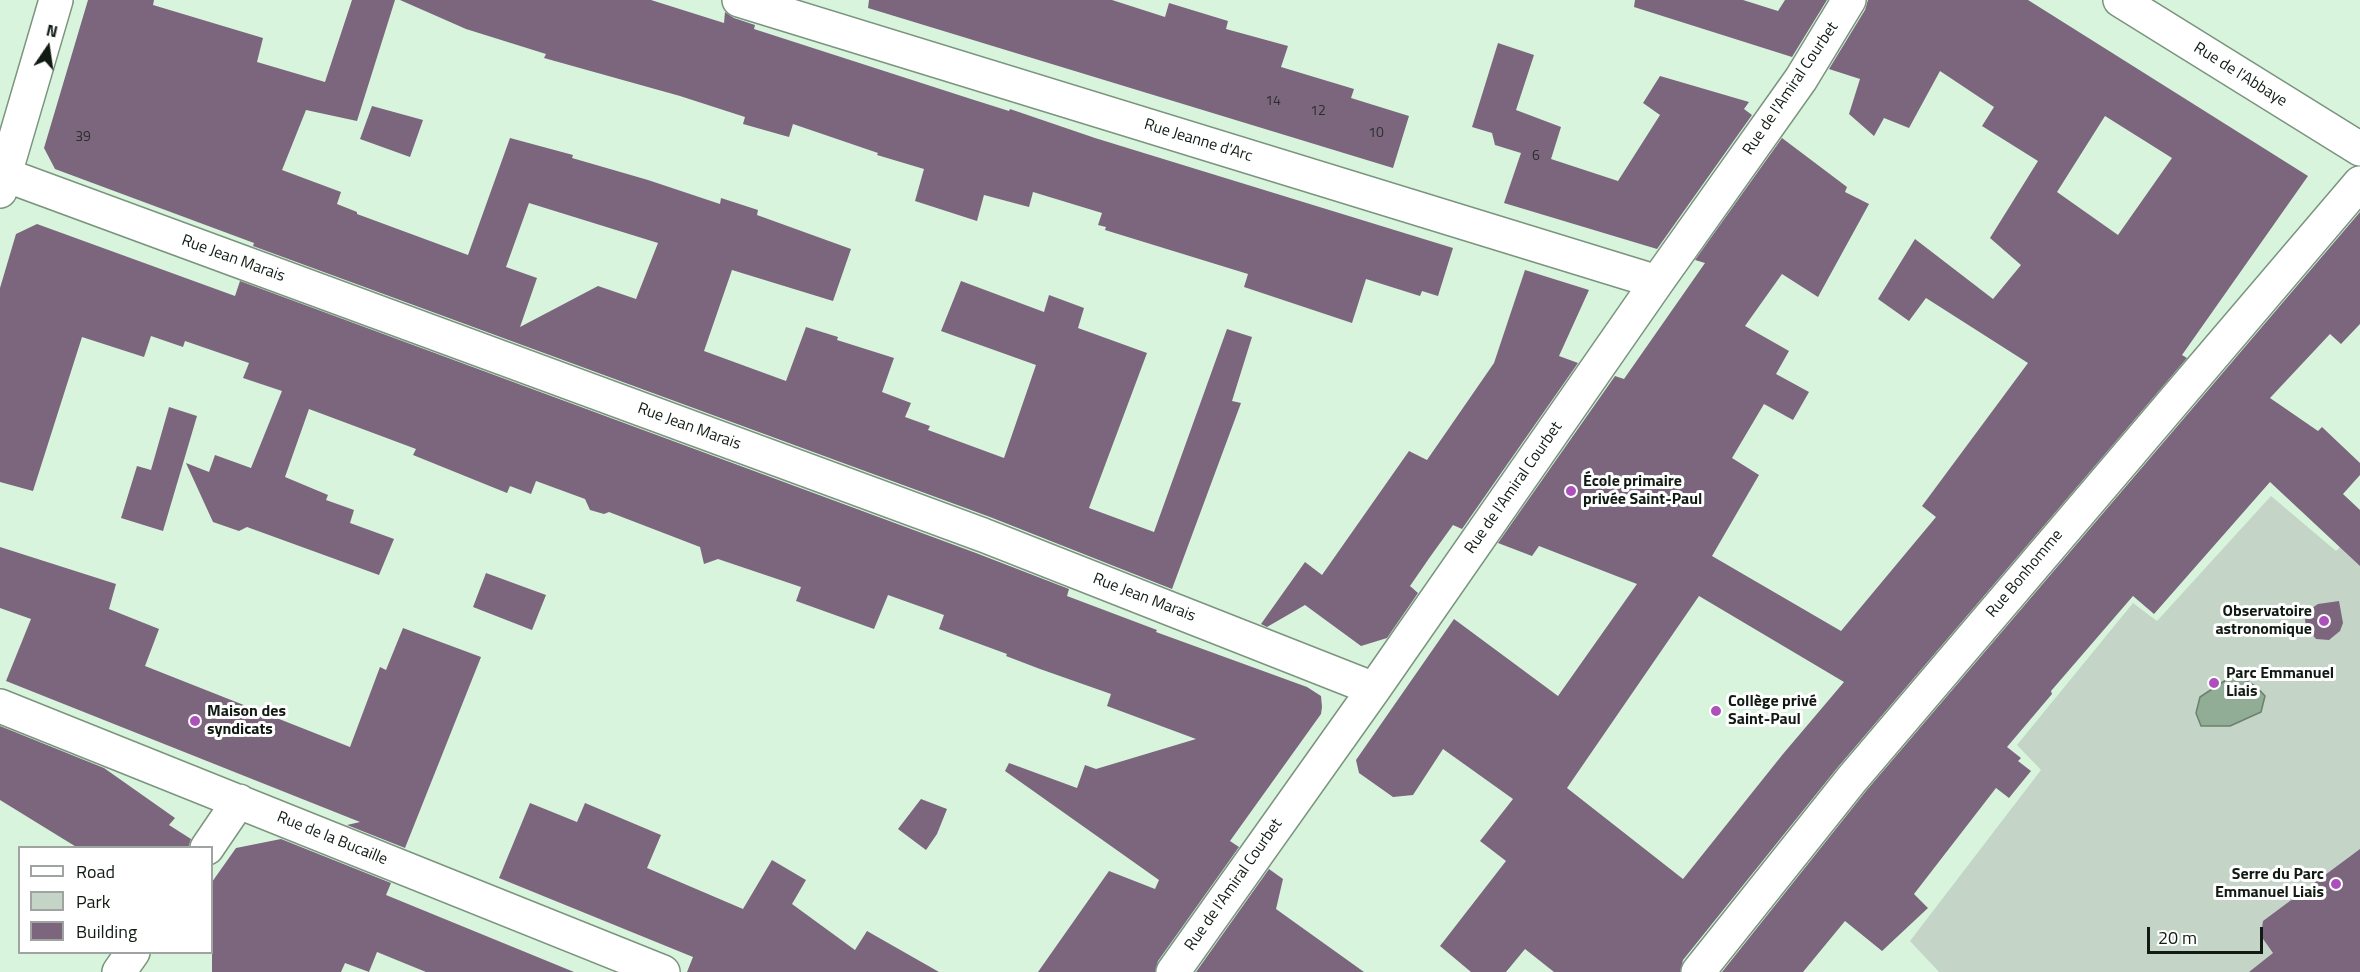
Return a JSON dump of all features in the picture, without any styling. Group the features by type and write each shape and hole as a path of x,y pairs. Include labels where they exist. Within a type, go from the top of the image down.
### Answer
{"street":[{"path":"2,180 56,0"},
{"name":"Rue Jeanne d'Arc","path":"739,0 1657,282"},
{"name":"Rue de l'Amiral Courbet","path":"1173,972 1801,79 1849,0"},
{"name":"Rue de l'Abbaye","path":"2120,0 2360,149"},
{"name":"Rue Jean Marais","path":"2,180 983,535 1374,689"},
{"name":"Rue Bonhomme","path":"1698,972 1852,779 2360,183"},
{"name":"Rue de la Bucaille","path":"0,706 663,972"},
{"path":"208,846 239,801"},
{"path":"119,972 132,954"}],"green space":[{"name":"Parc Emmanuel Liais","path":"2271,496 2336,551 2360,527 2360,972 1939,972 1910,941 2041,770 2017,745 2133,603 2157,621"}],"shaded area":[{"path":"2232,676 2250,683 2265,696 2261,712 2230,726 2201,726 2196,713 2200,697"}],"building":[{"path":"88,0 154,0 153,5 263,38 257,62 325,82 352,0 395,0 357,121 306,110 282,170 341,192 337,204 357,214 468,255 510,138 573,155 572,158 720,204 721,198 758,210 757,215 851,249 833,301 732,270 704,351 786,381 806,327 838,337 837,340 894,358 882,392 911,403 905,417 930,426 928,430 1004,458 1036,365 941,331 961,281 1044,312 1049,295 1084,308 1078,328 1147,353 1089,508 1154,532 1227,329 1252,337 1232,401 1241,403 1172,589 990,517 253,246 254,243 55,169 44,148","holes":["529,203 658,243 636,299 598,286 520,327 537,278 506,267"]},
{"path":"400,0 651,0 724,23 725,12 734,18 755,25 754,29 1095,138 1453,248 1438,296 1422,291 1420,296 1366,279 1352,323 1244,287 1248,274 1105,230 1106,227 1098,225 1102,213 1033,192 1029,207 984,195 977,221 915,201 924,169 877,155 878,153 793,124 789,137 743,124 745,117 680,96 544,58 546,54 466,29"},
{"path":"869,0 1112,0 1165,17 1169,3 1228,21 1226,29 1288,46 1281,67 1354,89 1351,98 1409,116 1393,168 868,8"},
{"path":"1635,0 1743,0 1778,11 1785,0 1827,0 1792,57 1634,7"},
{"path":"1868,0 2028,0 2308,176 2182,355 2187,358 1838,767 1683,960 1680,972 1554,972 1525,949 1506,972 1471,972 1440,946 1506,861 1480,841 1513,799 1443,749 1413,795 1393,797 1359,773 1356,760 1454,619 1558,696 1637,584 1539,546 1532,556 1498,543 1615,376 1624,379 1705,263 1695,260 1782,138 1847,187 1845,192 1869,204 1818,297 1782,274 1745,326 1789,351 1776,374 1809,392 1793,420 1764,404 1732,458 1759,475 1712,556 1841,631 1936,517 1922,506 2028,363 1926,298 1909,321 1878,299 1915,239 1993,299 2021,265 1990,238 2038,161 1982,126 1994,107 1940,71 1909,128 1884,118 1874,136 1849,114 1860,79 1829,69 1865,10","holes":["2105,116 2172,158 2118,235 2057,192","1699,596 1844,682 1683,879 1567,788"]},
{"path":"1498,43 1534,55 1516,110 1561,127 1551,159 1618,181 1660,115 1643,103 1660,76 1749,102 1744,109 1752,115 1657,249 1504,203 1521,153 1495,145 1492,133 1472,127"},
{"path":"372,106 423,120 410,157 360,139"},
{"path":"2360,212 2360,324 2341,344 2330,334 2270,398 2318,431 2322,427 2360,463 2360,475 2343,494 2360,510 2360,566 2270,482 2154,614 2133,596 2051,691 2052,694 2007,747 2021,758 2018,761 2031,771 2009,798 1996,788 1914,894 1928,908 1882,951 1845,921 1803,972 1722,972 1866,791"},
{"path":"37,224 235,296 240,281 976,553 1069,589 1067,596 1157,630 1156,632 1307,687 1321,696 1321,714 1230,841 1239,847 1158,961 1155,972 1038,972 1109,871 1155,889 1159,880 1005,771 1009,763 1077,788 1085,765 1096,769 1196,739 1107,706 1111,694 939,629 944,615 888,595 874,629 796,601 801,587 718,559 704,564 700,547 609,512 604,514 590,510 585,499 536,481 531,494 510,486 507,493 413,455 416,449 309,409 285,477 328,495 326,500 354,510 350,523 394,539 379,575 247,527 239,531 213,522 186,463 209,472 215,455 251,468 282,391 243,378 249,363 185,341 183,347 151,336 144,357 82,337 33,491 0,482 0,288 16,234"},
{"path":"1525,270 1589,290 1559,356 1578,363 1462,529 1453,525 1430,557 1410,586 1418,593 1387,638 1361,646 1305,605 1267,627 1261,624 1305,562 1322,575 1409,451 1427,460 1494,363"},
{"path":"169,407 197,416 163,531 121,518 137,466 151,470"},
{"path":"0,547 116,584 109,609 159,629 145,666 350,747 380,667 386,670 403,628 481,657 405,848 347,825 360,822 6,681 31,619 0,608"},
{"path":"486,573 546,595 532,630 473,607"},
{"name":"Observatoire astronomique","path":"2339,601 2343,623 2340,631 2329,640 2316,639 2306,627 2305,619 2309,610 2318,604"},
{"path":"0,726 104,768 175,818 169,825 191,839 189,846 75,846 0,800"},
{"path":"921,799 947,809 937,834 926,850 898,829"},
{"path":"530,803 577,822 585,803 661,835 647,868 743,909 772,860 806,880 792,904 855,950 867,931 939,972 687,972 693,957 499,878"},
{"path":"281,839 391,883 386,895 574,972 426,972 377,952 369,972 345,963 341,972 212,972 213,881 236,848"},
{"name":"Serre du Parc Emmanuel Liais","path":"2360,849 2360,972 2249,972 2273,953 2261,936 2263,921"},
{"path":"1269,869 1283,879 1276,909 1364,972 1196,972"}],"place":[{"name":"École primaire privée Saint-Paul","path":"1571,491"},
{"name":"Observatoire astronomique","path":"2324,621"},
{"name":"Parc Emmanuel Liais","path":"2214,683"},
{"name":"Collège privé Saint-Paul","path":"1716,711"},
{"name":"Maison des syndicats","path":"195,721"},
{"name":"Serre du Parc Emmanuel Liais","path":"2336,884"}]}
